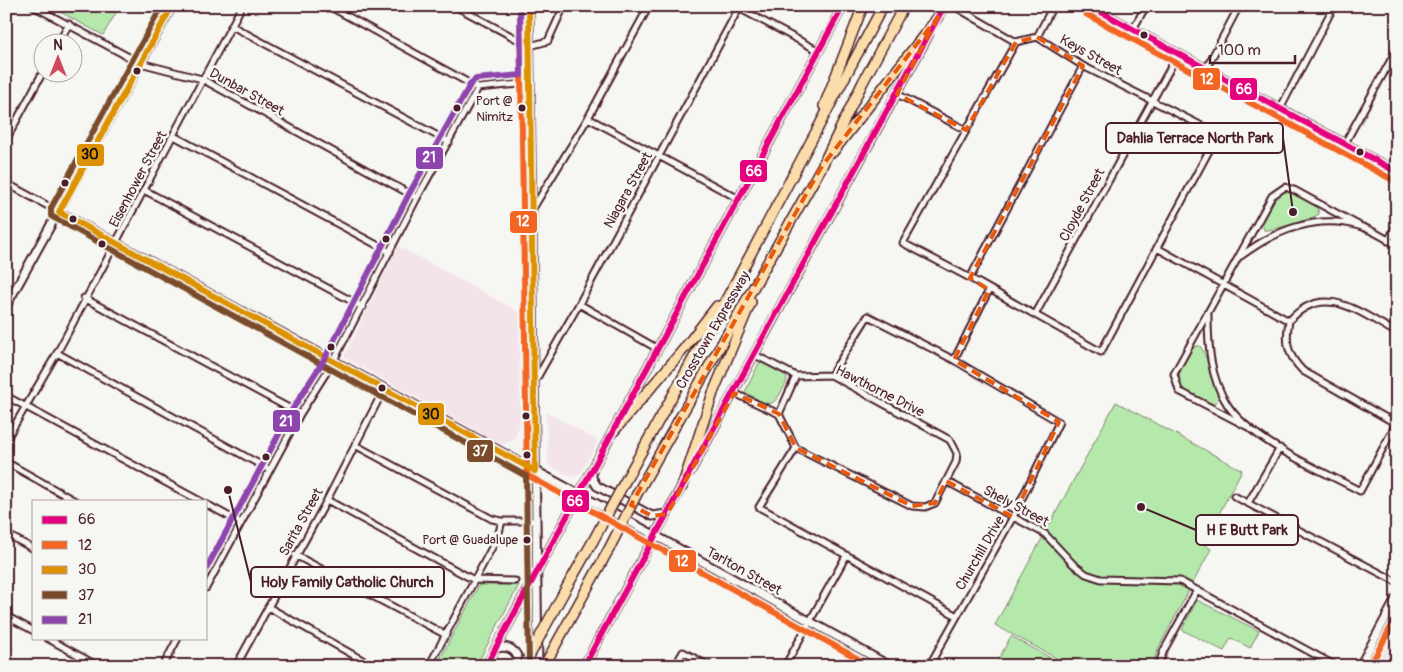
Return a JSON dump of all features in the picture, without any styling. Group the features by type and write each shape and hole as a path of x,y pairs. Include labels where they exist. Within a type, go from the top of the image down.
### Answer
{"highway":[{"path":"810,144 863,6"},
{"name":"Crosstown Expressway","path":"524,666 810,144 883,6"},
{"name":"Crosstown Expressway","path":"544,666 711,359 768,263 822,166 863,82 904,6"},
{"path":"822,166 938,16"},
{"path":"682,487 713,393 768,263"},
{"path":"614,431 683,350 736,280"}],"main road":[{"path":"6,306 172,6"},
{"path":"530,6 538,666"},
{"path":"486,666 843,6"},
{"path":"584,666 756,355 944,6"},
{"path":"1090,6 1397,172"},
{"name":"Tarlton Street","path":"58,212 656,536 890,666"},
{"path":"592,470 592,478 597,486 652,516 667,514"},
{"path":"1360,666 1397,597"},
{"path":"495,649 506,647 512,649 519,658 520,666"}],"street":[{"name":"Dunbar Street","path":"33,6 140,63 202,79 417,198"},
{"name":"Eisenhower Street","path":"6,440 116,244 242,6"},
{"path":"329,6 478,88 530,83"},
{"path":"456,6 530,46 548,40 564,6"},
{"path":"532,210 588,118 648,6"},
{"path":"954,6 1016,42 1037,37 1053,6"},
{"path":"1133,29 1146,6"},
{"path":"1206,69 1239,6"},
{"path":"1280,109 1334,6"},
{"path":"738,7 819,51"},
{"name":"Niagara Street","path":"534,383 660,156 738,7"},
{"path":"65,32 69,24"},
{"path":"232,26 449,142"},
{"name":"Keys Street","path":"1037,37 1083,66 1218,134 1157,248"},
{"path":"1016,42 903,244 970,278 1101,352 1157,248 1222,286 1289,321"},
{"path":"1345,143 1397,49"},
{"name":"Cloyde Street","path":"1035,315 1151,100 1178,54"},
{"path":"970,278 1083,66"},
{"path":"6,140 38,82"},
{"path":"209,577 241,523 300,414 333,362 363,307 417,198 478,88"},
{"path":"897,94 966,130"},
{"path":"588,118 739,200"},
{"path":"174,136 390,252"},
{"name":"Tarlton Street","path":"6,183 58,212"},
{"path":"1397,245 1285,187 1272,196 1174,374 1175,383 1179,391 1246,426 1280,448 1360,490 1396,422 1303,371 1292,360 1287,347 1289,321 1298,311 1311,303 1326,301 1342,304 1397,332"},
{"path":"144,190 363,307"},
{"path":"1238,258 1262,241 1283,230 1309,224 1332,222 1360,226"},
{"path":"1388,241 1397,224"},
{"path":"831,375 868,316 954,360 989,290"},
{"path":"84,298 300,414"},
{"path":"579,304 658,349"},
{"path":"1208,315 1208,349 1215,376 1226,404 1246,426"},
{"path":"56,353 270,470"},
{"name":"Hawthorne Drive","path":"756,355 796,376 831,375 950,440 957,453 956,462 946,481"},
{"name":"Churchill Drive","path":"929,666 1013,518 1059,422 954,360"},
{"path":"779,414 796,376"},
{"name":"Sarita Street","path":"237,664 295,555 327,500 384,389"},
{"path":"734,393 779,414 796,448 912,506 925,506 935,503 946,481"},
{"path":"6,396 198,500"},
{"path":"355,445 481,514 502,521 535,521"},
{"path":"796,448 760,507 957,616"},
{"path":"1248,503 1280,448"},
{"path":"6,462 73,500"},
{"name":"Shely Street","path":"946,481 1045,534 1073,564 1086,574 1101,578 1180,581 1336,666"},
{"path":"1234,496 1397,582"},
{"path":"327,500 474,580 514,581"},
{"path":"208,505 241,523"},
{"path":"429,666 498,536 502,521"},
{"path":"6,534 32,548"},
{"path":"295,555 446,635"},
{"path":"785,666 846,556"},
{"path":"1158,666 1164,650 1197,590"},
{"path":"268,607 373,666"},
{"path":"6,616 32,630"},
{"path":"51,640 98,666"},
{"path":"163,666 177,640"},
{"path":"675,666 683,652 709,666"},
{"path":"237,664 244,666"}],"highlighted area":[{"path":"938,17 897,94 966,130 1016,42 1037,37 1083,66 970,278 989,290 954,360 1059,422 1013,517 946,481 935,503 912,506 796,448 779,414 734,393 667,514 652,516 631,505 822,166"}],"shaded area":[{"path":"398,246 519,312 520,423 515,439 501,445 344,357"},
{"path":"546,412 598,441 580,474 572,477 548,465"},
{"path":"1397,618 1397,666 1371,666"}],"green space":[{"path":"49,6 120,6 103,35"},
{"path":"1281,192 1292,192 1317,206 1319,214 1292,224 1264,230 1261,221 1276,195"},
{"path":"1196,346 1200,346 1202,349 1219,397 1215,403 1203,401 1185,390 1180,384 1179,375 1181,370"},
{"path":"762,361 785,373 787,377 785,385 777,398 769,403 760,401 745,392 759,363"},
{"path":"1116,402 1242,470 1203,544 1211,549 1159,647 1152,666 1071,666 995,625"},
{"path":"479,585 519,585 476,666 436,666"},
{"path":"1197,600 1259,631 1250,648 1231,638 1224,651 1182,630"},
{"path":"1011,636 1065,666 995,666"}],"transit line":[{"name":"37","path":"162,6 51,208 51,216 526,476 529,666"},
{"name":"30","path":"172,6 59,212 535,471 529,6"},
{"name":"12","path":"520,6 527,475 871,666"},
{"name":"21","path":"208,565 292,410 325,358 409,194 471,83 476,79 521,75 520,6"},
{"name":"66","path":"486,666 843,6"},
{"name":"66","path":"584,666 944,6"},
{"name":"66","path":"1090,6 1397,172"},
{"name":"12","path":"1086,14 1393,180"},
{"name":"12","path":"1370,666 1397,616"}],"place":[{"name":"Port @ Nimitz","path":"522,108"},
{"name":"Dahlia Terrace North Park","path":"1293,212"},
{"name":"Holy Family Catholic Church","path":"228,490"},
{"name":"H E Butt Park","path":"1141,507"},
{"name":"Port @ Guadalupe","path":"527,540"}]}
